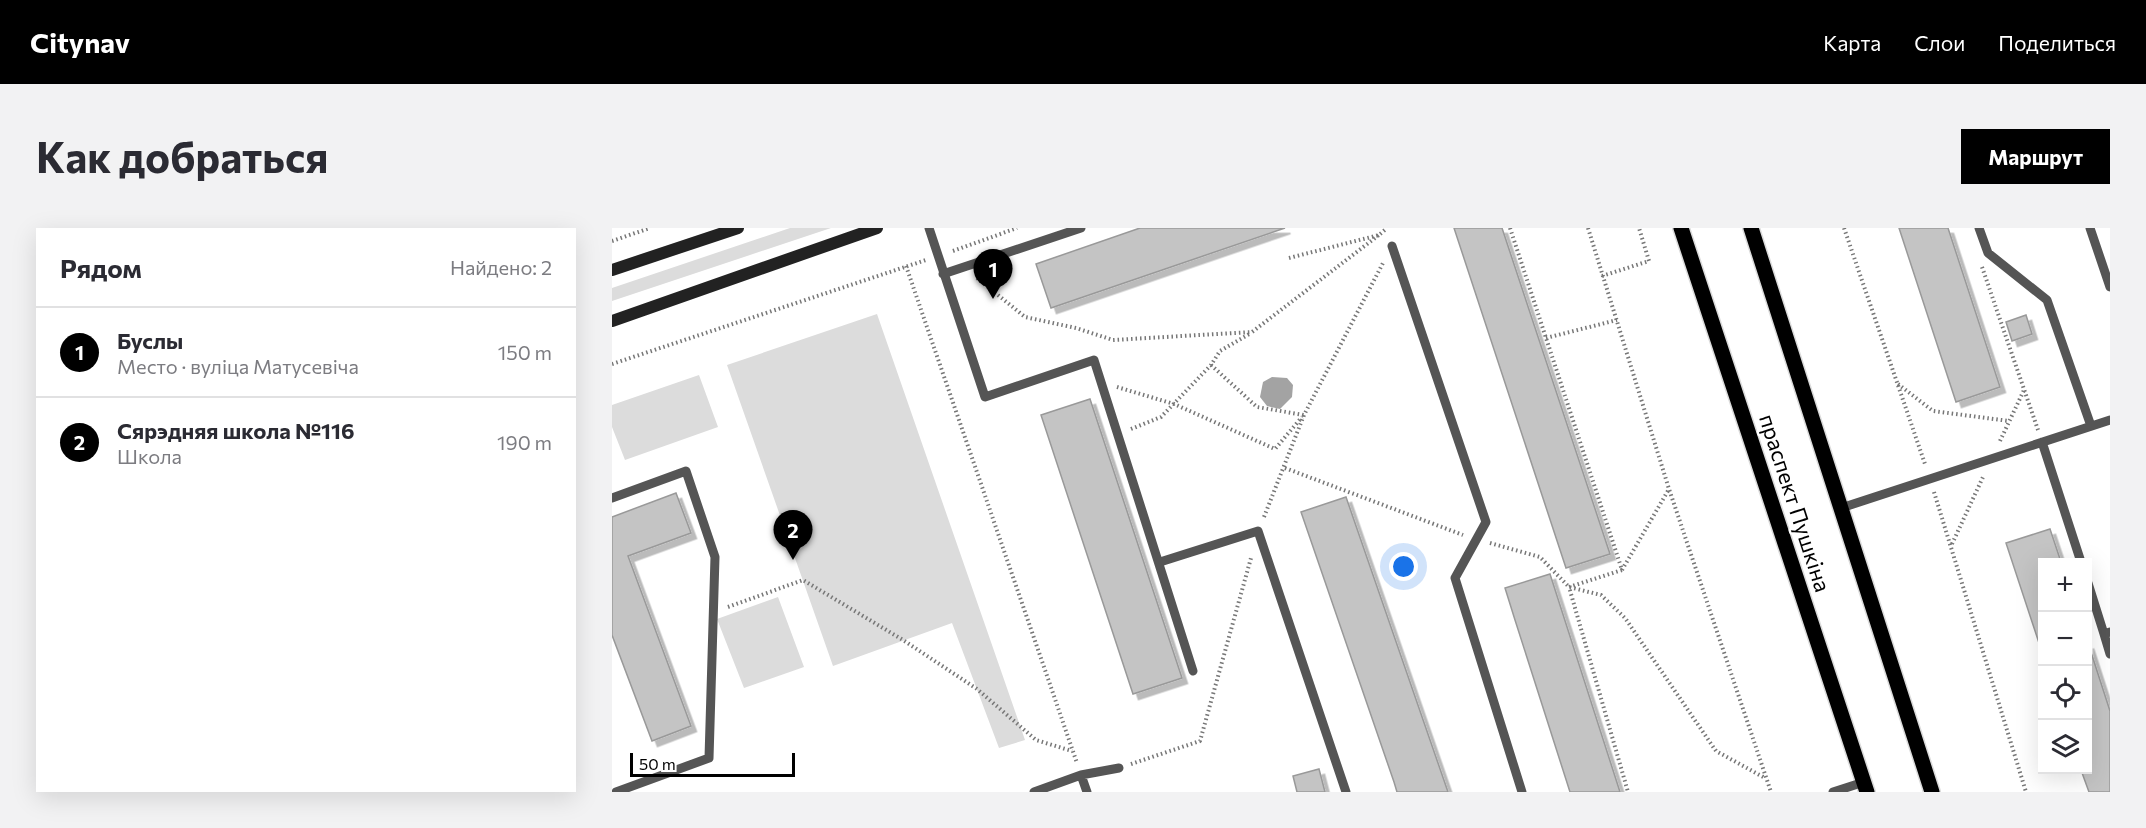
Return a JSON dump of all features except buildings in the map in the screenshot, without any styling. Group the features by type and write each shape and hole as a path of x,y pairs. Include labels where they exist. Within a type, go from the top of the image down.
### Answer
{"main road":[{"path":"612,321 877,228"},
{"name":"праспект Пушкіна","path":"1681,228 1865,787"},
{"name":"праспект Пушкіна","path":"1750,228 1932,792"},
{"path":"612,270 731,229"}],"lane":[{"path":"928,228 985,397 1094,360 1193,671"},
{"path":"944,274 1081,228"},
{"path":"1979,228 1988,253 2047,300 2091,426"},
{"path":"2090,228 2110,287"},
{"path":"1392,246 1486,522 1474,539 1455,578 1522,792"},
{"path":"1841,508 2110,420"},
{"path":"2042,442 2080,558"},
{"path":"612,498 686,471 715,557 709,758 616,792"},
{"path":"1160,562 1258,531 1346,792"},
{"path":"2092,594 2107,633 2110,654"},
{"path":"1034,792 1081,775 1119,768"},
{"path":"1081,775 1087,792"},
{"path":"1833,792 1865,787"}],"path":[{"path":"612,241 650,228"},
{"path":"612,364 1017,228"},
{"path":"1119,434 1161,417 1211,365 1220,351 1252,332 1387,228"},
{"path":"1510,228 1622,570"},
{"path":"1588,228 1669,489 1771,792"},
{"path":"1602,276 1649,261 1639,228"},
{"path":"1844,228 1952,545 2026,792"},
{"path":"1289,258 1379,235"},
{"path":"1119,768 1200,741 1258,531 1285,468 1304,415 1392,246"},
{"path":"1979,260 2042,442"},
{"path":"906,266 1081,775"},
{"path":"963,268 1025,317 1076,328 1113,340 1252,332"},
{"path":"1546,338 1617,320"},
{"path":"1211,365 1257,407 1304,415"},
{"path":"1102,383 1174,404 1275,449 1304,415"},
{"path":"1897,383 1933,411 2009,421"},
{"path":"1285,468 1474,539 1540,557 1569,587 1628,792"},
{"path":"1569,587 1622,570 1669,489"},
{"path":"713,612 803,580 903,640 976,688 1036,740 1073,751"},
{"path":"1569,587 1601,595 1625,618 1716,751 1765,778"}],"shaded area":[{"path":"790,228 831,228 612,301 612,288"},
{"path":"877,314 1025,740 999,748 952,623 833,666 727,365"},
{"path":"699,375 718,427 625,460 612,427 612,405"},
{"path":"1272,377 1287,378 1293,385 1292,397 1280,409 1267,406 1260,397 1263,382"},
{"path":"778,597 804,667 744,688 717,619"}],"place":[{"name":"Буслы","path":"993,299"},
{"name":"Сярэдняя школа №116","path":"793,560"}]}
